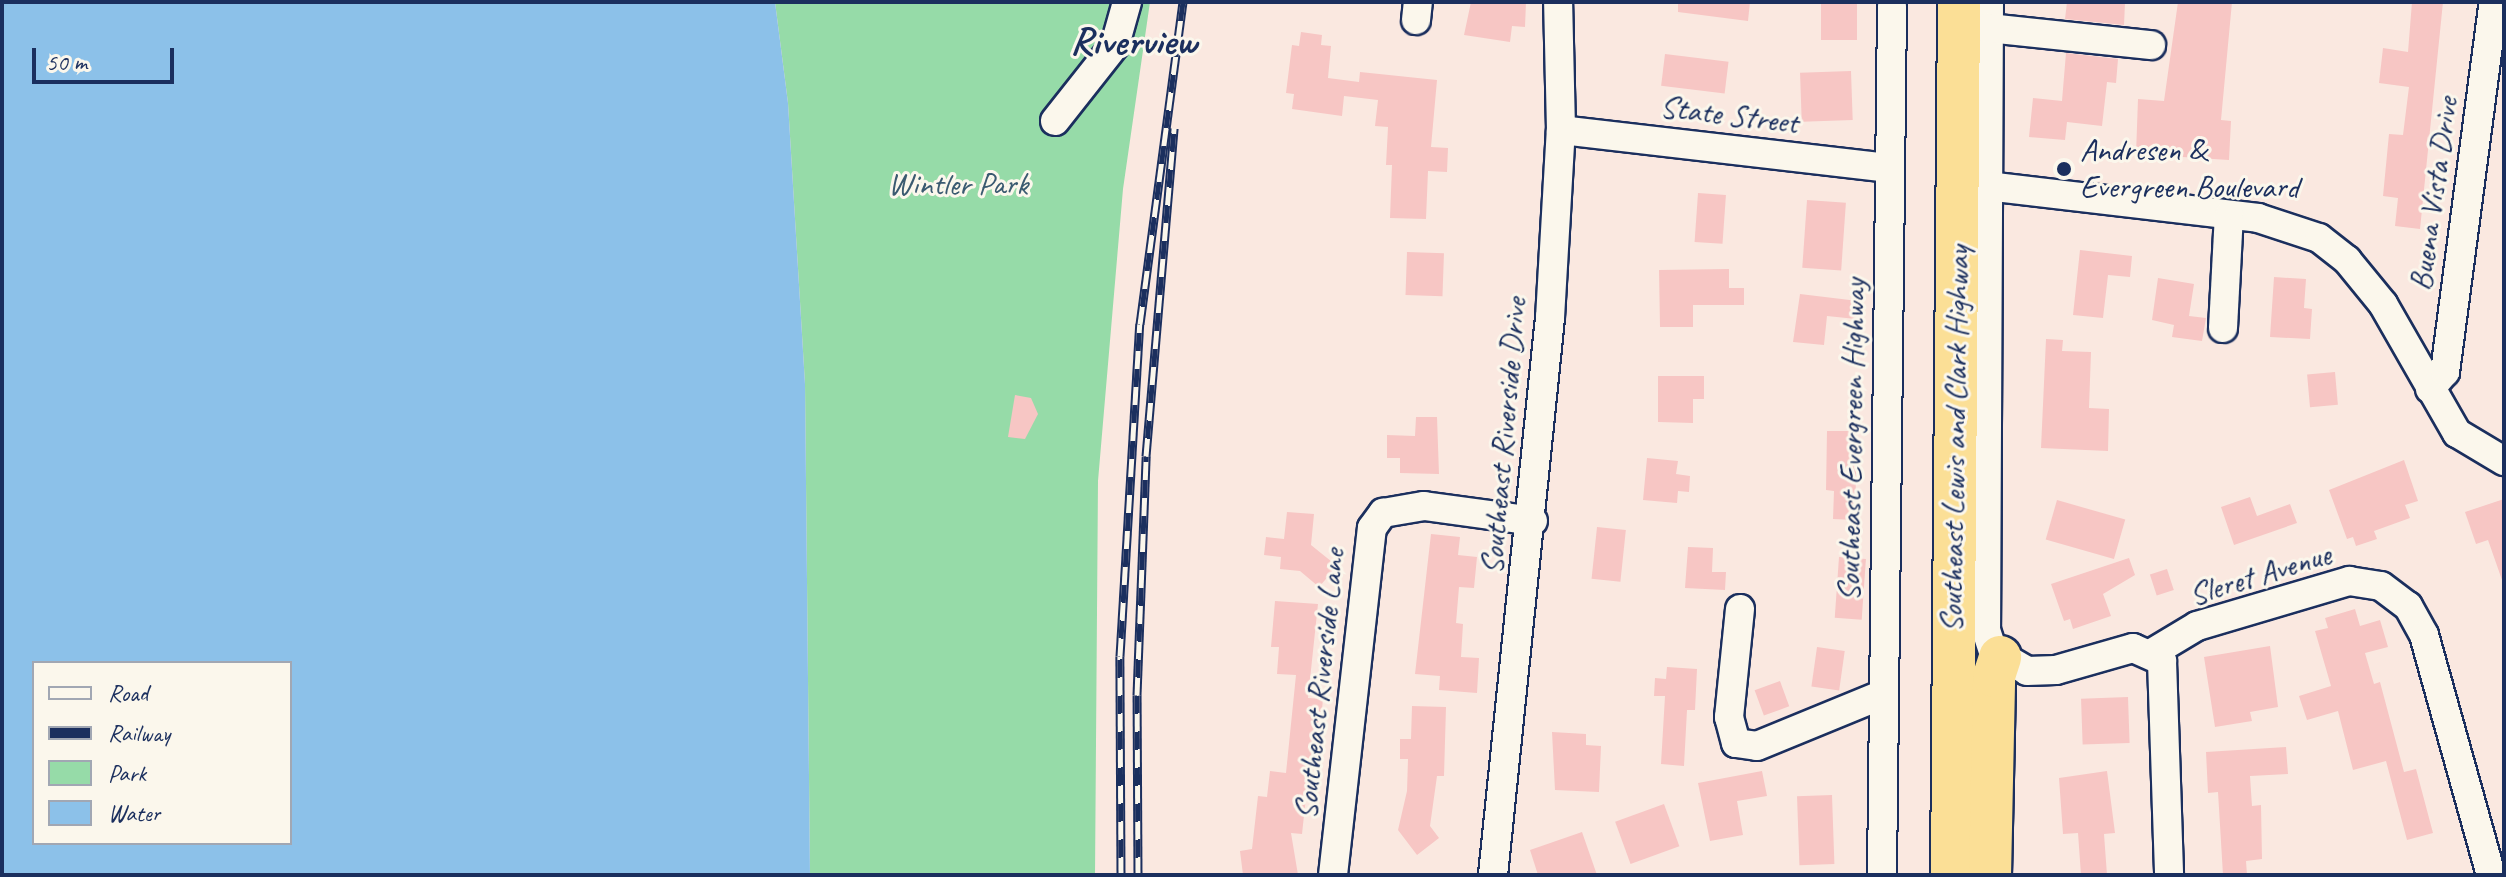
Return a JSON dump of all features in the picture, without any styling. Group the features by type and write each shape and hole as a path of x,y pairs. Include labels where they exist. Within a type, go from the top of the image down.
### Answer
{"highway":[{"name":"Southeast Lewis and Clark Highway","path":"1912,4 1925,875"},
{"name":"Southeast Lewis and Clark Highway","path":"1952,875 1979,11"},
{"path":"1990,875 1994,676 2000,657"}],"street":[{"path":"1055,121 1115,45 1127,2"},
{"name":"Southeast Riverside Drive","path":"1493,875 1533,521 1561,130 1558,2"},
{"name":"Buena Vista Drive","path":"2430,389 2445,372 2494,2"},
{"name":"Southeast Evergreen Highway","path":"1882,875 1889,168 1912,4"},
{"path":"2151,45 1979,11 1987,186 1986,630 2000,657 2036,673 2123,649 2152,653 2166,673 2169,875"},
{"name":"State Street","path":"1561,130 1889,168"},
{"path":"1987,186 2229,215 2292,226 2347,260 2383,304 2457,433 2504,461"},
{"path":"2223,328 2229,215"},
{"name":"Southeast Riverside Lane","path":"1333,875 1372,528 1383,513 1424,506 1533,521"},
{"name":"Sleret Avenue","path":"2152,653 2197,626 2349,581 2381,586 2408,606 2424,635 2491,875"},
{"path":"1740,609 1729,717 1736,743 1757,746 1884,694"}],"green space":[{"name":"Wintler Park","path":"775,2 1150,2 1123,189 1098,481 1095,875 810,875 805,384 788,103"}],"water":[{"path":"2,2 775,2 788,103 805,384 810,875 2,875"}],"building":[{"path":"1471,2 1526,2 1525,27 1512,26 1510,42 1464,35"},
{"path":"1678,2 1750,2 1748,21 1678,12"},
{"path":"1821,2 1857,2 1857,40 1821,40"},
{"path":"2067,2 2125,3 2124,25 2065,19"},
{"path":"2178,2 2232,2 2221,120 2231,121 2229,160 2136,154 2138,99 2164,101"},
{"path":"2412,2 2443,2 2420,229 2395,226 2398,198 2383,196 2389,134 2403,135 2409,87 2379,83 2383,48 2408,52"},
{"path":"1301,32 1322,35 1321,45 1331,46 1328,78 1359,82 1360,72 1437,80 1431,147 1448,148 1447,172 1428,171 1426,219 1390,218 1392,165 1386,165 1388,127 1375,126 1378,100 1344,96 1342,116 1292,109 1294,94 1286,93 1292,45 1299,46"},
{"path":"2066,53 2118,59 2116,83 2107,82 2102,126 2067,122 2065,140 2029,137 2033,98 2062,101"},
{"path":"1665,54 1729,62 1725,94 1661,86"},
{"path":"1851,71 1853,120 1802,122 1800,73"},
{"path":"1698,193 1726,195 1723,244 1695,242"},
{"path":"1807,200 1846,203 1841,271 1802,268"},
{"path":"2080,250 2132,256 2130,277 2108,275 2103,318 2073,315"},
{"path":"1407,252 1444,253 1442,296 1405,295"},
{"path":"1729,269 1729,288 1744,288 1744,305 1693,305 1693,327 1660,327 1659,270"},
{"path":"2274,277 2306,279 2304,308 2312,309 2310,339 2270,337"},
{"path":"2158,278 2194,284 2189,316 2206,318 2202,341 2172,337 2174,325 2152,320"},
{"path":"1800,294 1858,301 1856,319 1827,316 1824,345 1793,342"},
{"path":"2046,339 2063,340 2062,351 2091,352 2089,408 2109,409 2108,451 2041,448"},
{"path":"2335,372 2338,405 2310,407 2307,374"},
{"path":"1658,376 1704,376 1704,399 1693,399 1693,423 1658,422"},
{"path":"1015,395 1031,398 1038,414 1025,439 1008,437"},
{"path":"1416,417 1437,417 1439,474 1400,473 1400,458 1387,458 1387,435 1415,436"},
{"path":"1827,431 1857,431 1855,520 1833,519 1834,491 1826,490"},
{"path":"1647,458 1678,461 1676,474 1690,476 1689,492 1678,491 1677,503 1643,500"},
{"path":"2404,460 2418,501 2405,505 2410,518 2374,531 2377,539 2356,546 2353,537 2347,539 2329,490"},
{"path":"2250,497 2257,516 2290,504 2297,523 2234,545 2221,507"},
{"path":"2504,499 2502,580 2488,540 2476,544 2465,512"},
{"path":"2057,500 2125,520 2114,559 2046,539"},
{"path":"1287,512 1314,514 1311,545 1337,566 1319,587 1300,571 1280,569 1281,557 1264,555 1266,537 1284,539"},
{"path":"1597,527 1626,530 1620,582 1592,579"},
{"path":"1431,534 1460,537 1458,555 1477,557 1474,588 1459,587 1456,623 1463,624 1461,657 1479,658 1477,693 1439,690 1440,676 1415,674"},
{"path":"1688,547 1713,548 1712,572 1726,572 1725,590 1685,588"},
{"path":"1839,557 1866,559 1862,620 1835,618"},
{"path":"2129,558 2135,575 2103,594 2111,616 2073,629 2070,619 2064,621 2051,584"},
{"path":"2167,569 2174,590 2157,595 2150,575"},
{"path":"1275,601 1318,604 1308,698 1323,699 1317,760 1310,760 1302,834 1291,833 1298,875 1243,875 1240,851 1252,849 1258,796 1267,797 1270,771 1286,773 1296,675 1277,674 1279,647 1271,647"},
{"path":"2355,609 2360,626 2380,620 2388,647 2365,653 2374,684 2380,682 2404,772 2416,769 2433,833 2407,840 2386,761 2353,770 2338,711 2307,720 2299,696 2331,686 2315,631 2328,628 2325,618"},
{"path":"2270,646 2278,707 2250,712 2252,721 2215,727 2204,657"},
{"path":"1817,647 1845,651 1839,691 1811,687"},
{"path":"1667,667 1697,669 1695,710 1687,710 1684,766 1661,764 1665,696 1654,696 1655,678 1666,679"},
{"path":"1780,681 1789,706 1764,716 1755,690"},
{"path":"2128,697 2130,743 2083,745 2081,699"},
{"path":"1412,706 1446,707 1444,776 1437,776 1430,826 1439,838 1417,855 1398,830 1407,791 1408,759 1400,759 1400,739 1411,739"},
{"path":"1552,732 1586,734 1586,745 1601,746 1599,792 1555,790"},
{"path":"2286,747 2288,774 2250,776 2252,806 2261,805 2262,859 2246,861 2247,875 2223,875 2218,792 2208,793 2206,752"},
{"path":"1762,771 1767,796 1737,801 1743,835 1710,841 1698,783"},
{"path":"2107,771 2115,833 2104,834 2107,875 2081,875 2078,833 2063,834 2059,778"},
{"path":"1832,795 1834,864 1799,865 1797,796"},
{"path":"1664,804 1679,846 1631,864 1615,822"},
{"path":"1582,832 1597,875 1538,875 1530,850"}],"railway":[{"path":"1121,875 1120,656 1140,324 1183,2"},
{"path":"1138,875 1137,695 1146,456 1174,128"}],"place":[{"name":"Andresen & Evergreen Boulevard","path":"2064,169"}],"district":[{"name":"Riverview","path":"1133,41"}]}
